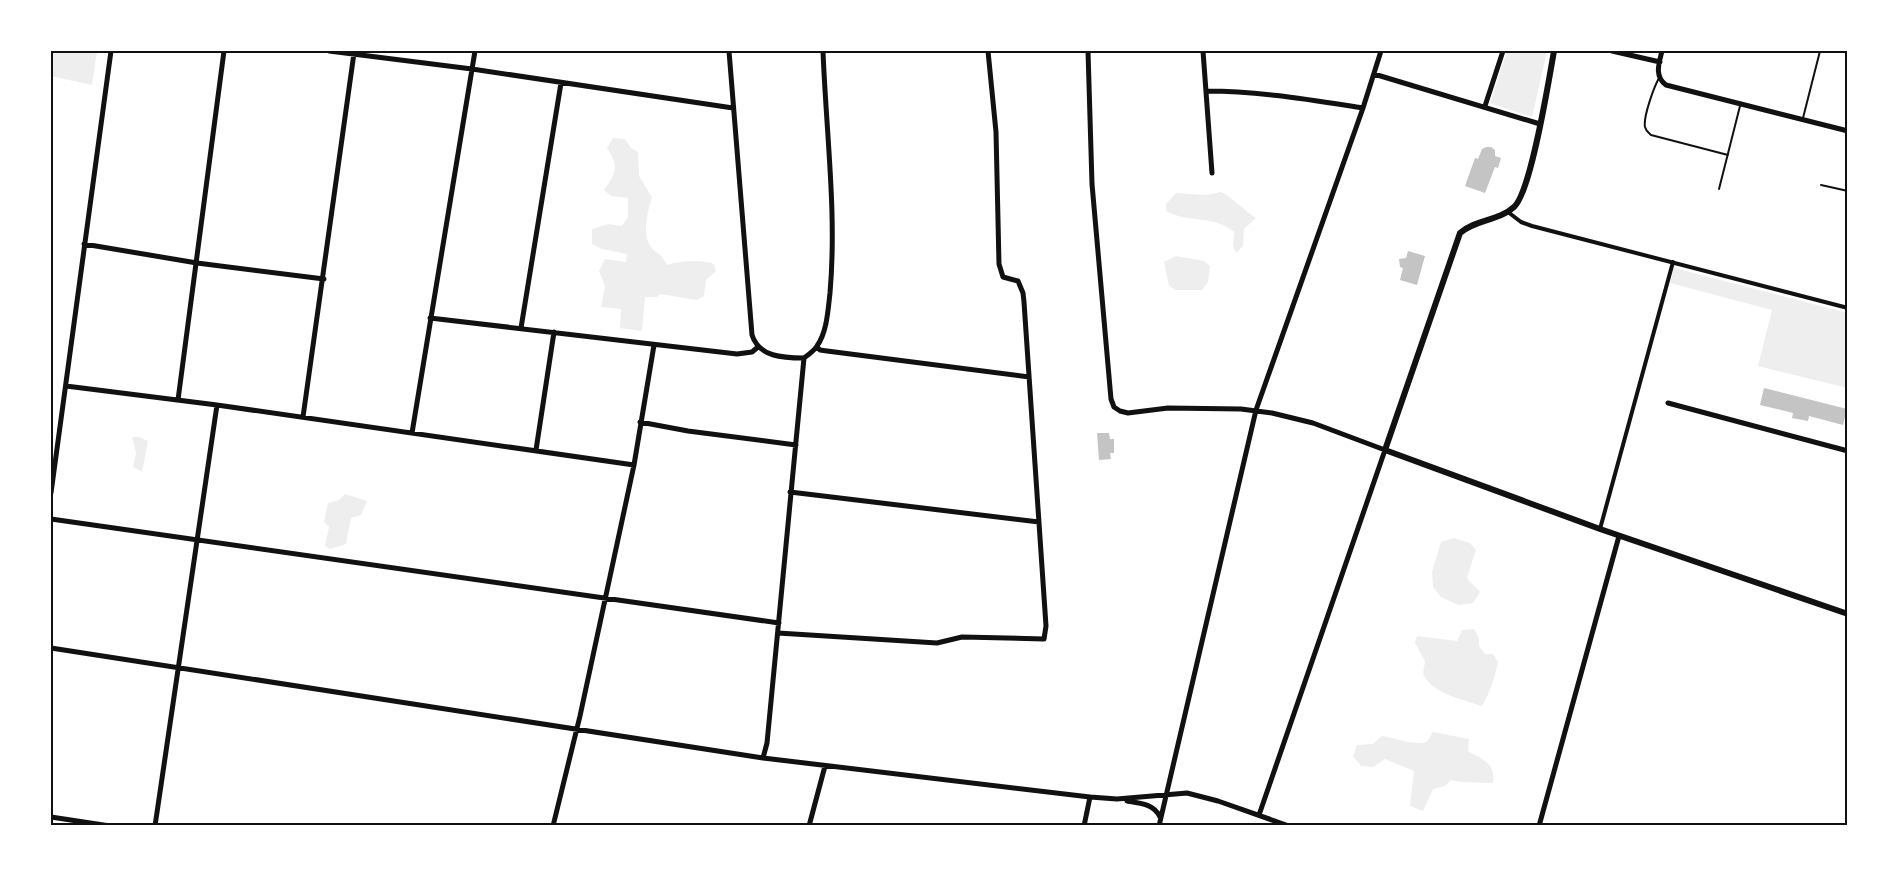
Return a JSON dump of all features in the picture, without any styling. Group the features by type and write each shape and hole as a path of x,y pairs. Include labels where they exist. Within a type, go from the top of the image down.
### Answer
{"street":[{"path":"51,493 111,51"},
{"path":"178,400 224,51"},
{"path":"329,51 472,69 733,108"},
{"path":"412,433 475,51"},
{"path":"729,51 752,335 758,348 768,354 804,358"},
{"path":"763,758 767,743 804,358 817,347 828,314 832,245 823,51"},
{"path":"778,633 936,643 962,637 1044,639 1046,626 1023,292 1018,281 1003,277 999,264 996,132 988,51"},
{"path":"1088,51 1092,184 1111,399 1114,407 1128,413 1168,408 1256,410 1313,423 1619,536 1848,614"},
{"path":"1203,51 1212,173"},
{"path":"1160,823 1256,410 1381,51"},
{"path":"1485,106 1503,51"},
{"path":"1259,815 1461,233 1477,222 1508,212 1520,200 1540,124 1554,51"},
{"path":"1612,51 1660,62"},
{"path":"1662,51 1659,78 1666,85 1848,131"},
{"path":"303,417 354,53"},
{"path":"1374,74 1540,124"},
{"path":"521,328 561,83"},
{"path":"1207,91 1232,91 1363,108"},
{"path":"1508,212 1521,222 1532,226 1848,308"},
{"path":"84,244 197,263 324,279"},
{"path":"1600,529 1673,262"},
{"path":"430,318 737,354 752,352 758,348"},
{"path":"536,450 554,332"},
{"path":"553,826 634,465 654,345"},
{"path":"817,347 820,350 1029,376"},
{"path":"66,386 217,405 634,465"},
{"path":"1668,403 1848,451"},
{"path":"155,826 217,405"},
{"path":"640,422 687,431 796,445"},
{"path":"790,492 1039,522"},
{"path":"51,519 779,623"},
{"path":"1539,826 1619,536"},
{"path":"51,648 763,758 1117,799 1149,806 1158,813 1160,823"},
{"path":"810,826 825,766"},
{"path":"1117,799 1187,793 1203,796 1289,826"},
{"path":"1084,826 1090,797"},
{"path":"51,817 110,826"},
{"path":"59,826 60,819"}],"lane":[{"path":"1802,119 1820,51"},
{"path":"1659,78 1653,89 1645,124 1648,132 1728,155"},
{"path":"1719,189 1741,103"},
{"path":"1821,185 1848,191"}],"shaded area":[{"path":"51,51 97,51 92,85 51,76"},
{"path":"1507,51 1547,51 1532,117 1490,103"},
{"path":"613,138 625,139 631,148 638,152 639,176 652,197 646,229 646,236 651,247 667,265 703,261 714,264 716,271 706,280 704,296 697,300 660,294 657,297 645,297 642,331 620,328 621,309 601,307 605,286 599,271 605,259 626,262 627,254 602,249 592,244 592,229 608,224 622,226 628,217 628,198 611,196 604,190 612,179 615,169 607,148"},
{"path":"1221,192 1256,218 1244,229 1243,246 1236,253 1233,246 1234,232 1226,227 1210,221 1174,215 1166,211 1166,204 1176,193 1206,195"},
{"path":"1176,256 1204,261 1210,266 1208,282 1202,290 1176,290 1169,286 1164,262"},
{"path":"1674,268 1848,313 1848,388 1758,366 1772,310 1670,283"},
{"path":"132,437 148,441 142,472 133,467 136,453"},
{"path":"345,494 367,501 361,515 351,518 346,544 330,549 325,546 329,527 324,522 328,503 339,500"},
{"path":"1454,538 1470,543 1476,550 1467,577 1480,592 1473,603 1458,605 1441,597 1433,587 1432,572 1441,542"},
{"path":"1474,629 1479,638 1479,646 1485,654 1493,654 1498,662 1492,685 1482,706 1448,695 1433,686 1423,674 1425,661 1415,643 1417,636 1457,641 1462,630"},
{"path":"1433,732 1469,739 1468,751 1490,766 1493,783 1451,780 1445,786 1433,789 1423,811 1410,806 1414,771 1385,759 1373,767 1361,766 1353,756 1357,745 1373,744 1382,736 1422,743 1427,742"}],"building":[{"path":"1491,147 1495,150 1495,156 1501,158 1485,193 1465,186 1475,158 1478,159 1482,149"},
{"path":"1408,251 1425,256 1417,285 1400,280 1403,268 1400,267 1399,259 1406,258"},
{"path":"1764,388 1847,409 1843,425 1809,416 1808,421 1792,418 1793,413 1760,405"},
{"path":"1097,433 1109,433 1110,439 1114,439 1114,453 1110,453 1111,459 1099,460"}]}
